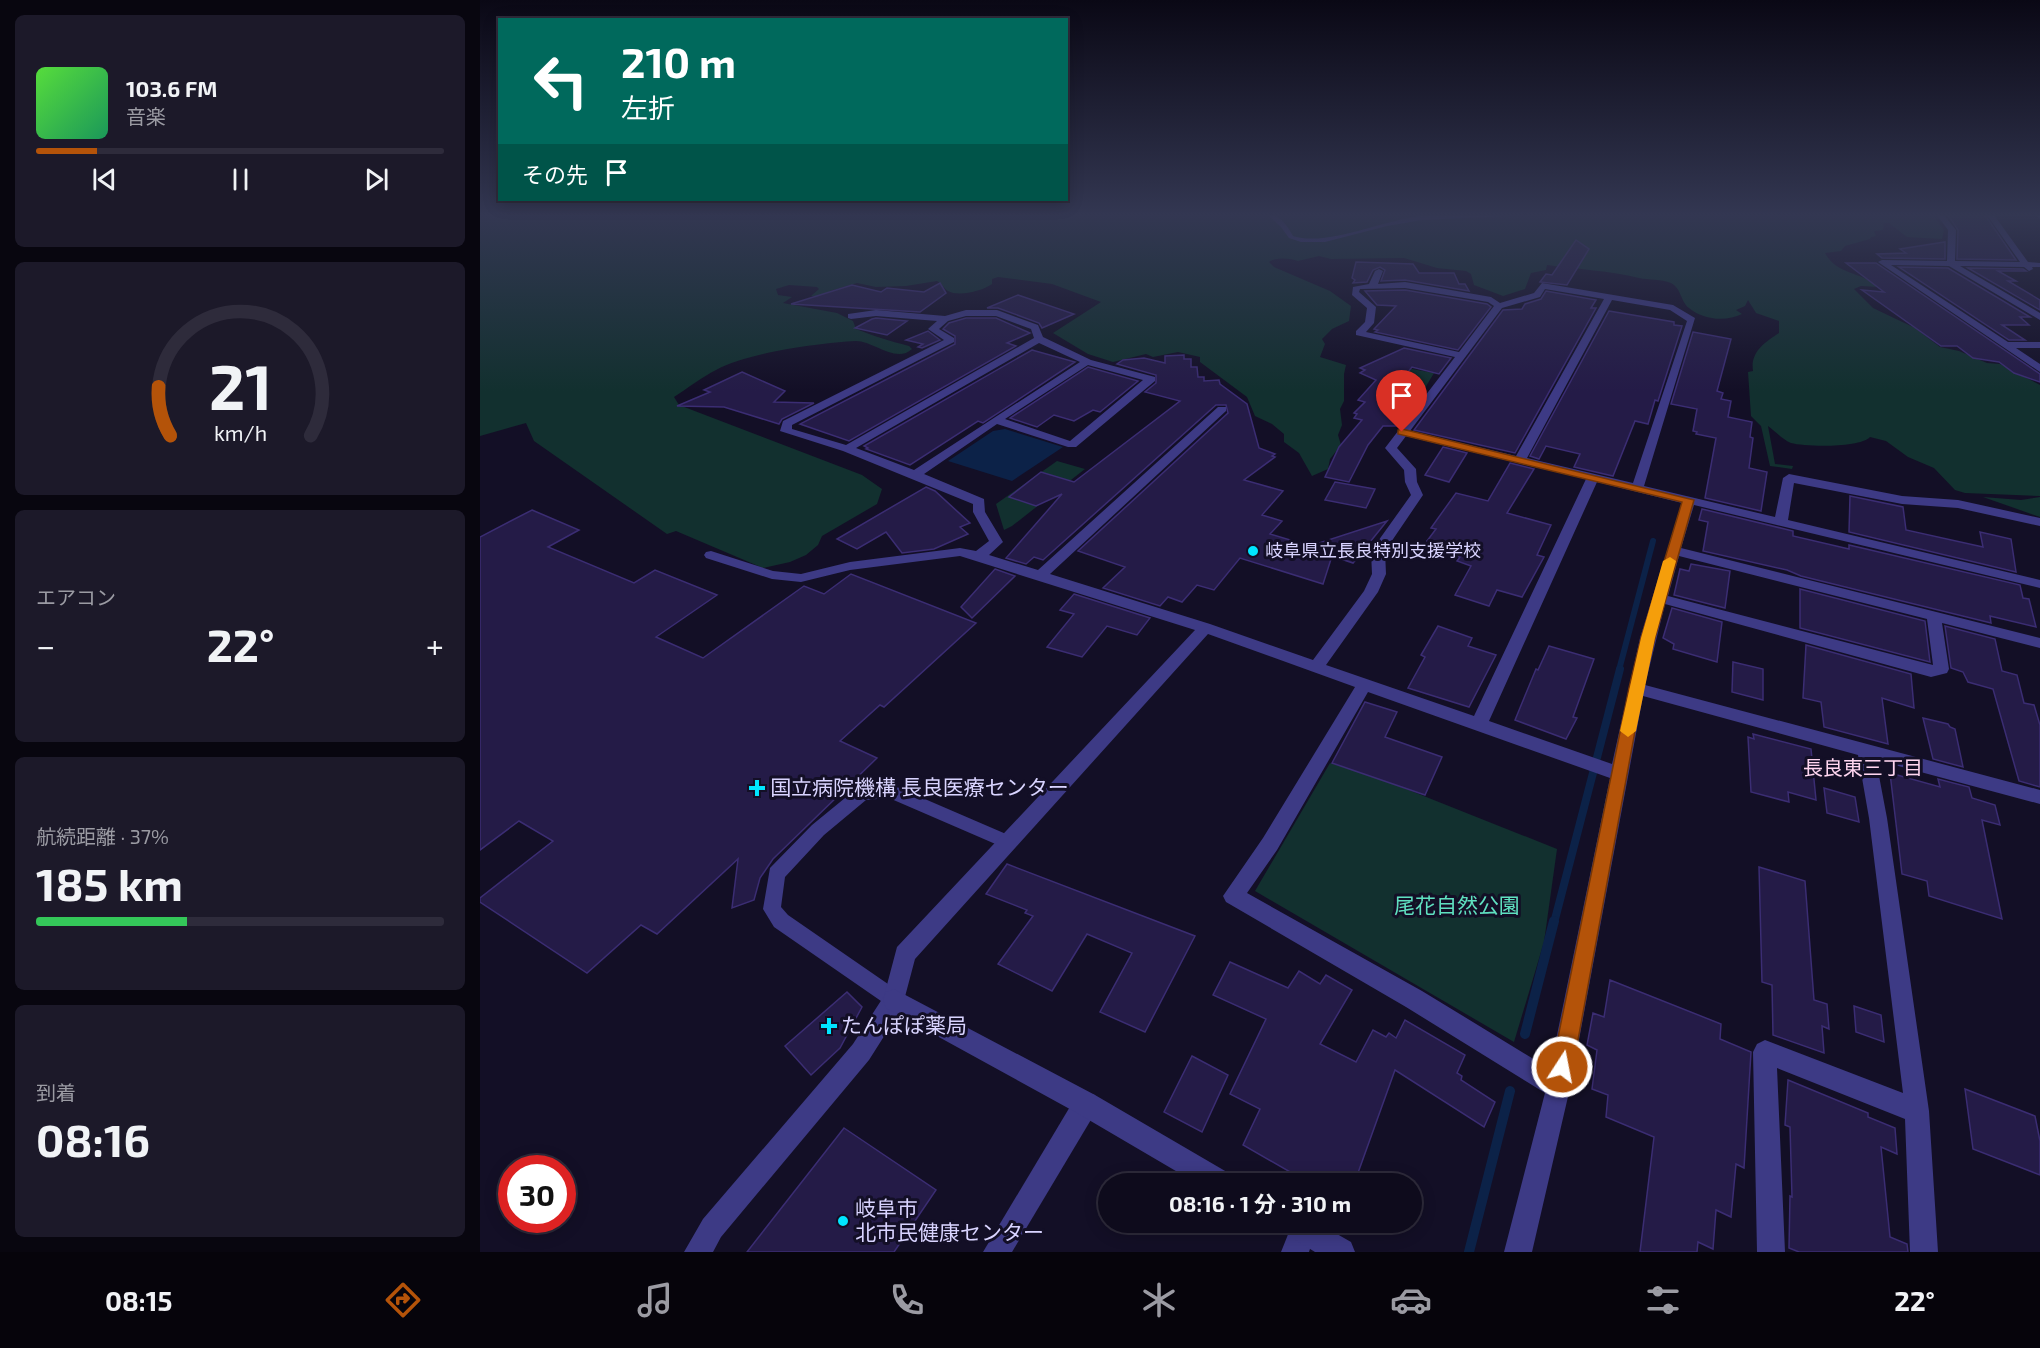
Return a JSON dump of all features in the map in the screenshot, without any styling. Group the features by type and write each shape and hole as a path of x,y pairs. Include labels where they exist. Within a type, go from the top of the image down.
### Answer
{"street":[{"path":"1372,287 1378,273"},
{"path":"1898,273 2040,369"},
{"path":"1968,273 2040,317"},
{"path":"1462,355 1359,333 1369,323 1372,308 1355,293 1357,288 1405,285 1491,300 1499,306"},
{"path":"1317,666 1371,592 1379,574 1377,550 1417,495 1411,482 1410,469 1391,448 1499,306 1538,295 1542,286 1673,308 1692,320 1638,488"},
{"path":"1521,460 1609,297"},
{"path":"851,316 876,313 945,319 966,313 997,313 1035,327 1039,339 1087,362 1151,379 1072,445 996,420"},
{"path":"945,319 933,329 951,340 787,423 786,431 847,448 980,502 979,512 996,542 979,556"},
{"path":"847,448 1039,339"},
{"path":"2006,345 2040,345"},
{"path":"915,475 1087,362"},
{"path":"1041,575 1222,409"},
{"path":"1402,432 2040,584"},
{"path":"1479,724 1593,477"},
{"path":"1781,522 1789,478 1902,500 1958,504 2040,522"},
{"path":"1518,1252 1558,1088 1610,770 1636,688 1659,598 1689,500"},
{"path":"1673,550 2040,643"},
{"path":"711,555 772,575 801,578 850,566 960,552 979,556 1205,628 1610,770"},
{"path":"1659,598 1931,671 1941,669 1934,616"},
{"path":"698,1252 712,1228 861,1052 894,1000 905,954 1205,628"},
{"path":"1365,683 1270,844 1233,896 1414,999 1558,1088"},
{"path":"1636,688 2040,797"},
{"path":"1866,751 1878,818 1917,1111 1924,1252"},
{"path":"894,1000 1086,1104 1204,1173"},
{"path":"1771,1252 1765,1052 1917,1111"},
{"path":"997,1252 1086,1104"},
{"path":"1296,1235 1341,1252"}],"lane":[{"path":"894,1000 781,921 771,909 776,874 818,830 862,795 871,793 890,791 1007,842"}],"green space":[{"path":"480,273 1289,273 1330,291 1351,306 1349,321 1332,329 1322,339 1325,344 1320,357 1346,365 1344,401 1340,409 1342,425 1338,435 1341,445 1330,459 1328,469 1312,476 1299,453 1284,442 1284,434 1272,424 1255,416 1247,397 1200,362 1200,357 1178,352 1153,357 1146,354 1113,362 1088,354 1053,333 1101,302 1052,284 998,277 992,279 992,284 983,289 952,293 937,281 906,286 876,287 857,283 830,291 831,294 825,297 811,296 819,289 817,287 789,285 776,289 778,295 792,297 783,303 837,313 853,321 856,329 909,346 912,349 906,353 892,353 856,341 765,353 716,370 674,397 679,405 862,475 882,489 877,504 822,536 818,545 806,555 790,562 763,568 676,531 667,534 534,441 526,423 480,436"},
{"path":"1531,273 1525,289 1503,296 1474,285 1471,274"},
{"path":"1613,273 1853,273 1872,282 1879,287 1861,286 1854,289 1873,308 1915,328 1940,347 1959,351 1987,363 2000,364 2040,385 2040,496 1965,493 1955,490 1934,468 1908,457 1886,441 1870,437 1864,441 1845,445 1798,444 1788,442 1768,426 1775,464 1793,466 1792,469 1770,466 1761,426 1751,416 1748,372 1753,371 1756,353 1779,333 1779,321 1756,313 1748,300 1745,306 1736,310 1742,314 1736,317 1722,319 1701,315 1686,305 1671,283"},
{"path":"1395,366 1434,373 1425,388 1381,378"},
{"path":"1057,461 1085,469 1004,530 996,504"},
{"path":"1983,497 2021,500 2040,497 2040,517"},
{"name":"尾花自然公園","path":"1330,763 1371,775 1557,849 1544,942 1514,1042 1255,891"}],"water":[{"path":"1005,429 1063,447 1012,481 948,461 993,431"}],"building":[{"path":"1353,273 1371,273 1367,282 1353,283 1355,280 1352,278"},
{"path":"1384,273 1454,273 1459,284 1465,284 1469,291 1405,280 1381,281"},
{"path":"1574,273 1567,285 1540,282 1546,274"},
{"path":"1860,273 1891,273 2040,374 2040,382 2014,373 1999,362 1973,358 1957,346 1941,346 1862,290 1884,292"},
{"path":"1909,273 1957,273 2030,317 2020,317 2029,325 2002,325 2025,340 2009,340"},
{"path":"1977,273 2002,273 2016,281 2008,281 2040,300 2040,310"},
{"path":"940,283 946,293 920,312 791,304 852,285 881,292 887,288 924,292"},
{"path":"1405,290 1487,304 1491,307 1458,350 1375,332 1378,330 1374,329 1396,306 1377,305 1365,291"},
{"path":"1546,291 1596,300 1591,308 1596,308 1515,453 1414,430 1503,310 1522,309 1525,304 1541,299"},
{"path":"1018,295 1074,314 1042,328 1039,323 998,308 987,308"},
{"path":"1609,311 1674,322 1674,325 1682,326 1658,401 1655,400 1648,424 1635,421 1613,476 1574,467 1580,454 1546,446 1539,459 1530,456"},
{"path":"966,318 996,318 1030,333 1007,343 1016,346 849,441 800,424 955,344 955,336 943,329 949,323"},
{"path":"872,319 907,321 887,335 855,328"},
{"path":"928,331 940,340 922,348 918,347 923,344 906,340"},
{"path":"1693,332 1731,339 1717,391 1723,393 1721,399 1731,401 1728,417 1752,422 1750,437 1753,438 1749,468 1767,472 1761,511 1705,498 1716,438 1696,434 1697,432 1693,431 1697,409 1671,404"},
{"path":"1404,348 1451,358 1439,374 1412,367 1384,401 1413,408 1399,426 1383,426 1368,445 1349,482 1325,477 1339,447 1362,420 1354,418 1357,414 1354,413 1365,402 1358,400 1376,380 1360,373 1365,370 1360,368"},
{"path":"1032,350 1075,362 983,423 978,421 910,465 866,449 868,448 864,446"},
{"path":"1184,355 1184,359 1191,359 1191,367 1197,367 1198,377 1204,377 1204,381 1219,380 1220,384 1247,404 1259,448 1275,454 1272,456 1275,457 1244,480 1283,491 1262,515 1282,521 1270,534 1310,546 1387,521 1353,563 1332,556 1323,584 1240,558 1214,590 1197,585 1182,602 1168,597 1160,606 1103,588 1125,567 1078,551 1228,413 1226,405 1216,405 1043,560 1034,557 1026,564 1006,558 1062,494 1036,506 1009,497 1041,472 1074,482 1180,401 1145,392 1156,383 1156,375 1117,364 1123,360 1144,358 1165,363 1165,356"},
{"path":"1088,367 1138,381 1100,412 1093,410 1074,421 1054,415 1037,427 1010,418"},
{"path":"742,372 785,391 774,402 814,403 782,419 779,424 724,407 677,406 710,392 704,390"},
{"path":"1443,447 1467,453 1449,482 1425,475"},
{"path":"1510,463 1534,469 1507,513 1551,525 1537,555 1544,557 1522,597 1497,590 1489,606 1455,595 1471,566 1457,561 1460,557 1430,545 1432,543 1427,541 1436,529 1431,528 1456,493 1488,501"},
{"path":"1335,482 1375,489 1366,508 1325,500"},
{"path":"926,487 935,491 970,523 960,527 968,534 934,549 902,553 886,532 857,549 837,539"},
{"path":"1850,496 1903,507 1906,530 1983,547 1980,532 2011,539 2016,572 1849,532"},
{"path":"1702,509 1793,531 1793,536 1849,549 1849,545 2020,585 2023,598 2029,599 2036,627 1990,616 1991,623 1801,576 1787,570 1703,551 1708,522 1699,520"},
{"path":"532,510 579,530 548,547 634,583 655,570 717,595 656,637 703,658 804,586 824,594 851,574 976,623 884,707 880,705 840,741 877,758 773,859 760,878 754,900 732,908 738,859 657,934 641,925 587,973 480,902 480,898 553,841 519,821 480,850 480,537"},
{"path":"1691,564 1730,571 1725,608 1674,595 1680,569 1689,571"},
{"path":"995,569 1015,576 972,618 961,607"},
{"path":"1800,589 1925,621 1930,662 1800,628"},
{"path":"1074,594 1150,618 1137,635 1107,626 1082,657 1047,647 1074,614 1060,610"},
{"path":"1672,608 1722,622 1717,662 1673,649 1674,644 1663,638"},
{"path":"1438,626 1472,638 1468,646 1496,655 1469,707 1408,688 1425,657 1421,655"},
{"path":"1945,626 1995,639 2002,671 2017,675 2024,703 2034,705 2040,725 2040,787 2019,781 1993,689 1968,682 1963,672 1951,668"},
{"path":"1806,645 1911,674 1914,708 1882,698 1888,744 1824,727 1821,702 1803,698"},
{"path":"1549,646 1594,659 1573,717 1577,718 1566,739 1515,720 1536,669 1538,670"},
{"path":"1733,662 1763,669 1763,700 1732,692"},
{"path":"1365,702 1397,712 1385,737 1442,757 1425,795 1332,763"},
{"path":"1923,718 1948,724 1955,729 1963,767 1933,759"},
{"path":"1753,734 1811,749 1816,800 1788,792 1789,802 1751,792 1748,737 1754,739"},
{"path":"1890,773 1940,787 1938,779 1969,787 1972,798 1995,805 2000,825 1982,820 2002,919 1929,896 1927,881 1902,874"},
{"path":"1824,788 1855,797 1859,822 1827,813"},
{"path":"1007,864 1195,936 1145,1032 1100,1012 1132,953 1087,934 1052,991 998,964 1033,916 1025,913 1027,910 986,894"},
{"path":"1759,867 1805,881 1814,1000 1827,1004 1829,1029 1822,1026 1824,1053 1773,1035 1772,985 1762,982"},
{"path":"1230,962 1288,988 1299,971 1320,984 1326,975 1352,990 1320,1044 1356,1062 1373,1030 1386,1037 1389,1033 1396,1038 1405,1020 1465,1055 1457,1073 1462,1076 1461,1080 1495,1102 1484,1127 1395,1070 1358,1173 1292,1173 1243,1145 1260,1109 1230,1094 1266,1019 1213,995"},
{"path":"1610,980 1721,1024 1720,1039 1751,1052 1744,1168 1736,1164 1731,1217 1716,1210 1713,1249 1698,1242 1697,1252 1640,1252 1654,1137 1606,1117 1608,1095 1592,1089 1597,1050 1587,1045 1593,1013 1604,1017"},
{"name":"たんぽぽ薬局","path":"847,992 862,1007 840,1048 811,1075 785,1046"},
{"path":"1854,1006 1881,1015 1884,1042 1856,1032"},
{"path":"1192,1056 1228,1075 1202,1132 1164,1112"},
{"path":"1788,1080 1868,1113 1868,1117 1895,1128 1897,1154 1881,1147 1890,1237 1907,1244 1908,1252 1799,1252 1789,1248 1790,1196 1792,1197 1790,1127 1785,1125"},
{"path":"1965,1089 2035,1116 2040,1141 2040,1175 1973,1149"},
{"name":"岐阜市 北市民健康センター","path":"844,1128 936,1190 894,1252 747,1252"}],"waterway":[{"path":"1619,670 1653,541"},
{"path":"1554,923 1620,669"},
{"path":"1525,1034 1554,921"},
{"path":"1469,1252 1510,1091"}],"slow traffic":[{"path":"1628,731 1648,638 1670,561"}],"place":[{"name":"岐阜県立長良特別支援学校","path":"1253,551"},
{"name":"国立病院機構 長良医療センター","path":"757,788"},
{"name":"たんぽぽ薬局","path":"829,1026"},
{"name":"岐阜市 北市民健康センター","path":"843,1221"}],"district":[{"name":"長良東三丁目","path":"1863,768"}],"route":[{"path":"1402,432 1689,500 1668,566 1636,688 1562,1067"}]}
